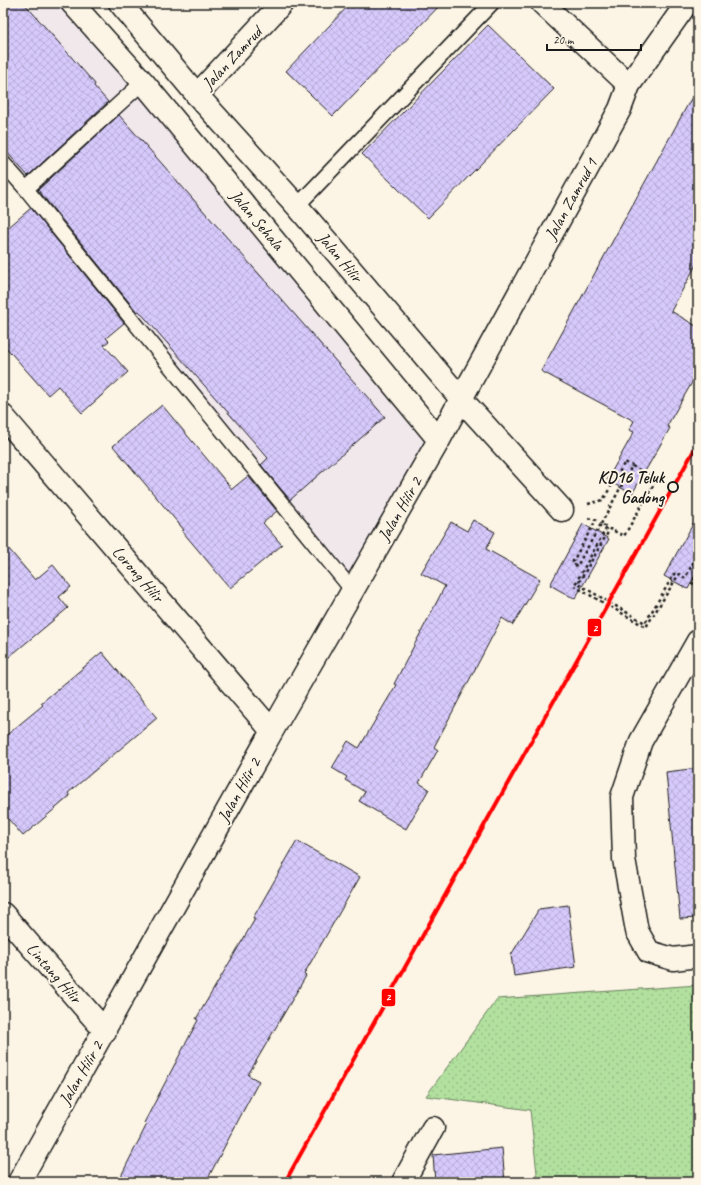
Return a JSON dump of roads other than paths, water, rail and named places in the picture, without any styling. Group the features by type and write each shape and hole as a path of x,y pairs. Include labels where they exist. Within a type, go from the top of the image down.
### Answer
{"street":[{"name":"Jalan Sehala","path":"72,3 143,82 440,440"},
{"name":"Jalan Hilir","path":"120,3 197,95 297,206 461,399 562,510"},
{"name":"Jalan Zamrud","path":"197,95 282,3"},
{"path":"542,3 629,86"},
{"name":"Jalan Zamrud 1","path":"461,399 620,109 629,86 687,3"},
{"name":"Jalan Hilir 2","path":"19,1182 272,731 440,440 461,399"},
{"name":"Lorong Hilir","path":"3,416 272,731"},
{"path":"698,641 641,741 622,797 624,859 637,931 649,952 673,959 698,956"},
{"name":"Lintang Hilir","path":"3,914 105,1031"},
{"path":"403,1182 433,1128"}],"lane":[{"path":"297,206 492,3"},
{"path":"26,189 143,82"},
{"path":"3,163 26,189 353,591"}],"rail line":[{"name":"2","path":"285,1182 698,443"}],"place":[{"name":"KD16 Teluk Gadong","path":"673,487"}]}
